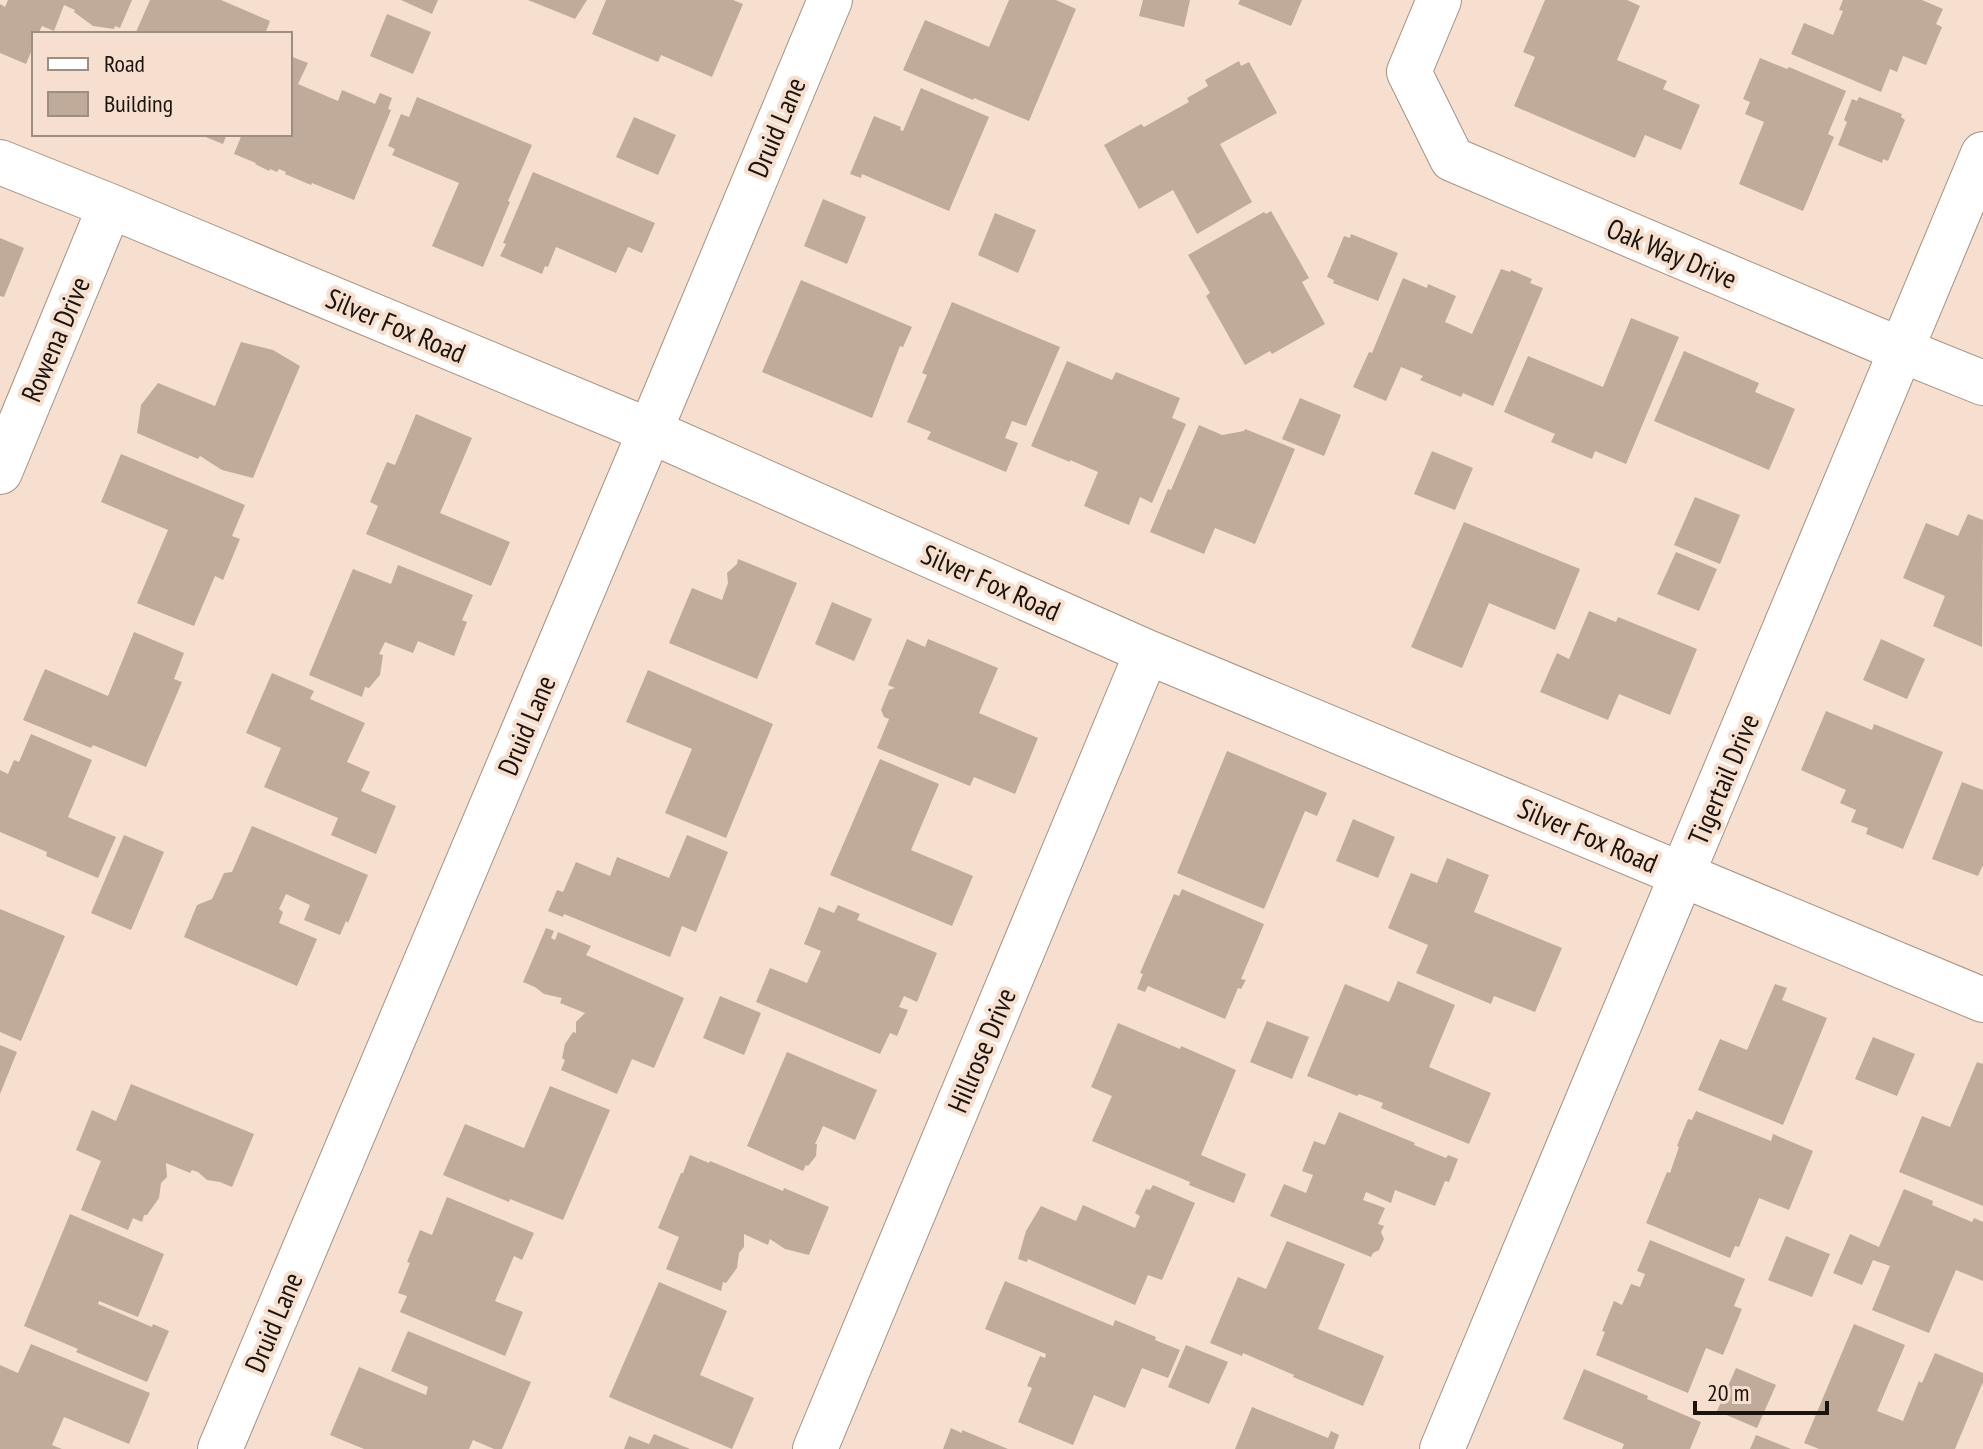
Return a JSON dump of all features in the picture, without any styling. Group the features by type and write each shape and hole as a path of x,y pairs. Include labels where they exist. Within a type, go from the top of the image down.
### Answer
{"street":[{"name":"Druid Lane","path":"220,1449 830,0"},
{"name":"Oak Way Drive","path":"1439,0 1409,72 1452,159 1983,383"},
{"name":"Tigertail Drive","path":"1442,1449 1983,154"},
{"name":"Silver Fox Road","path":"0,162 650,431 1147,652 1983,1000"},
{"name":"Rowena Drive","path":"0,472 110,206"},
{"name":"Hillrose Drive","path":"815,1449 1147,652"}],"building":[{"path":"8,0 132,0 120,28 115,26 114,29 93,26 75,10 64,5 54,31 42,26 39,32 32,32 32,50 26,64 0,53 0,4 5,7"},
{"path":"150,0 221,0 270,21 266,32 136,32"},
{"path":"401,0 438,0 432,14"},
{"path":"528,0 587,0 575,19"},
{"path":"606,0 733,0 743,4 712,77 661,55 658,62 592,34"},
{"path":"1009,0 1056,0 1076,9 1029,121 903,70 925,20 989,47"},
{"path":"1143,0 1190,0 1184,27 1139,16"},
{"path":"1240,0 1302,0 1291,26 1238,4"},
{"path":"1545,0 1627,0 1640,6 1617,60 1667,81 1663,89 1700,105 1681,150 1645,135 1635,158 1514,106 1535,57 1523,52"},
{"path":"1843,0 1922,0 1943,9 1936,24 1942,27 1926,65 1903,56 1897,72 1890,69 1881,92 1791,54 1804,23 1833,35 1843,11 1839,10"},
{"path":"387,14 431,32 413,74 370,56"},
{"path":"292,57 308,63 298,84 338,101 342,90 375,104 380,93 392,98 388,109 391,110 354,200 311,185 279,169 277,172 269,171 234,154 241,136 292,136"},
{"path":"1760,58 1846,91 1828,134 1834,137 1803,211 1739,184 1764,122 1745,114 1750,102 1743,99"},
{"path":"1239,61 1241,66 1249,62 1277,113 1220,144 1252,202 1197,234 1173,190 1139,209 1104,145 1189,102 1187,98 1208,86 1205,80"},
{"path":"921,88 989,117 949,211 862,174 861,178 850,174 874,116 901,127 903,131"},
{"path":"417,97 532,145 483,267 432,246 459,183 392,155 395,149 388,146 401,114 409,117"},
{"path":"1859,97 1902,114 1905,120 1888,161 1883,159 1882,163 1838,145 1852,99 1857,101"},
{"path":"634,117 676,135 658,175 616,157"},
{"path":"203,136 226,136 223,144"},
{"path":"533,172 655,223 642,253 628,247 616,273 556,247 542,274 500,256"},
{"path":"823,199 866,217 847,264 804,246"},
{"path":"1271,211 1309,278 1302,282 1325,324 1272,354 1270,351 1245,365 1206,296 1210,293 1188,255"},
{"path":"995,213 1036,230 1018,273 978,255"},
{"path":"1351,234 1398,253 1378,301 1333,283 1334,280 1327,277 1344,236 1350,238"},
{"path":"0,238 24,248 4,297 0,296"},
{"path":"1501,269 1532,279 1530,283 1543,288 1493,406 1420,380 1423,376 1401,367 1386,401 1353,387 1369,352 1372,353 1403,278 1456,296 1445,322 1472,334"},
{"path":"801,280 912,327 903,347 900,346 872,418 762,372"},
{"path":"952,302 1060,347 1026,426 1012,421 1005,438 1018,443 1006,472 927,439 931,432 907,422 927,375 922,373"},
{"path":"1631,318 1679,337 1626,464 1595,451 1592,459 1551,442 1555,434 1504,412 1528,356 1603,387"},
{"path":"241,342 273,350 300,366 253,478 222,470 200,456 198,459 137,433 141,405 158,383 215,406"},
{"path":"1684,351 1759,383 1755,392 1795,409 1769,470 1654,421"},
{"path":"1067,361 1112,380 1116,372 1180,398 1172,418 1186,424 1152,503 1140,497 1129,525 1084,506 1098,472 1031,446"},
{"path":"1300,398 1341,415 1324,456 1282,439"},
{"path":"416,414 472,438 440,513 510,542 491,586 366,534 378,506 370,502 387,462 395,465"},
{"path":"1199,425 1222,435 1245,429 1295,449 1255,544 1215,528 1204,554 1150,532"},
{"path":"1432,451 1473,468 1455,510 1414,494"},
{"path":"121,454 245,505 232,536 240,539 223,580 215,576 194,626 137,603 168,530 101,502"},
{"path":"1695,497 1740,515 1720,564 1674,545"},
{"path":"1968,514 1983,520 1982,647 1933,626 1945,596 1903,578 1926,523 1958,536"},
{"path":"1464,522 1580,569 1555,630 1489,603 1462,668 1411,647"},
{"path":"1676,552 1717,569 1699,611 1657,594"},
{"path":"738,559 797,583 757,679 669,643 692,588 722,600 728,583 727,573"},
{"path":"398,565 473,595 462,620 467,622 454,656 418,641 413,653 385,642 379,654 383,655 380,675 369,688 365,687 362,697 309,675 353,569 391,584"},
{"path":"832,602 872,619 854,661 815,644"},
{"path":"1589,611 1616,622 1618,617 1697,649 1670,715 1619,694 1608,720 1540,692 1557,653 1569,659"},
{"path":"134,632 184,653 174,679 182,682 146,767 23,720 45,669 108,696"},
{"path":"907,639 925,647 928,639 998,668 979,713 1038,738 1015,794 974,777 970,786 877,748 889,719 884,717 881,710 889,690 895,688 888,685"},
{"path":"1881,639 1925,659 1907,699 1863,680"},
{"path":"648,670 773,724 726,838 665,813 692,749 626,722"},
{"path":"272,673 314,691 310,699 365,723 347,762 370,772 361,791 396,806 376,854 331,835 338,818 264,787 281,748 246,733"},
{"path":"1826,711 1872,730 1874,724 1943,752 1903,849 1866,834 1868,828 1851,822 1856,810 1840,803 1846,790 1801,770"},
{"path":"31,734 92,760 68,817 116,837 98,878 0,832 0,770 8,774 14,760 19,762"},
{"path":"1227,751 1327,793 1317,816 1305,811 1264,909 1177,873"},
{"path":"880,759 939,784 911,850 973,876 952,926 830,875"},
{"path":"1962,782 1983,790 1983,865 1978,876 1932,859"},
{"path":"1353,819 1395,837 1378,878 1336,861"},
{"path":"252,826 368,875 340,935 304,920 310,905 286,894 279,909 283,912 279,923 317,939 297,986 184,937 197,905 212,899 224,873 232,872"},
{"path":"124,835 164,852 131,930 91,913"},
{"path":"687,835 728,852 696,932 682,926 670,957 564,914 563,917 548,911 557,890 563,892 576,862 610,876 617,857 669,878"},
{"path":"1447,858 1489,875 1474,912 1562,948 1535,1012 1494,996 1491,1004 1416,973 1428,945 1388,928 1411,873 1437,883"},
{"path":"1182,889 1264,924 1241,979 1246,980 1241,989 1238,988 1225,1019 1148,986 1145,992 1137,989 1143,974 1140,973 1174,894 1179,896"},
{"path":"838,905 860,914 857,920 937,953 917,1002 904,996 899,1007 908,1010 897,1036 890,1033 880,1054 756,1002 770,968 807,983 821,951 804,944 819,907 834,913"},
{"path":"0,909 65,936 21,1041 0,1032"},
{"path":"546,928 554,931 551,938 555,940 558,932 591,946 586,955 684,998 654,1068 632,1059 617,1094 561,1070 565,1060 562,1058 565,1044 573,1032 576,1033 576,1022 585,1013 560,1003 562,998 544,994 523,982"},
{"path":"1398,981 1455,1005 1429,1067 1491,1093 1469,1144 1381,1108 1383,1103 1307,1076 1345,984 1389,1002"},
{"path":"1775,984 1787,988 1782,1000 1827,1018 1783,1125 1698,1090 1720,1039 1747,1050"},
{"path":"720,996 761,1013 744,1055 703,1038"},
{"path":"1267,1021 1309,1037 1292,1079 1250,1062"},
{"path":"1118,1023 1236,1070 1201,1155 1246,1174 1234,1203 1092,1141 1112,1096 1091,1087"},
{"path":"1873,1037 1915,1054 1897,1096 1855,1079"},
{"path":"0,1045 17,1052 0,1094"},
{"path":"787,1052 877,1090 855,1140 823,1126 815,1144 816,1156 803,1171 747,1146"},
{"path":"1977,1062 1983,1064 1983,1206 1899,1172 1922,1116 1950,1127"},
{"path":"131,1084 254,1134 232,1187 207,1180 198,1172 192,1170 190,1173 166,1163 167,1177 161,1183 159,1198 144,1215 142,1222 133,1218 128,1230 81,1210 101,1161 76,1150 92,1110 116,1121"},
{"path":"550,1086 610,1110 563,1220 443,1175 465,1124 524,1148"},
{"path":"1696,1111 1771,1141 1773,1134 1813,1151 1789,1210 1759,1198 1739,1247 1735,1246 1730,1258 1646,1223 1667,1172 1670,1173 1688,1119 1692,1120"},
{"path":"1339,1112 1446,1158 1448,1155 1458,1159 1435,1206 1395,1190 1391,1203 1366,1192 1363,1200 1385,1208 1378,1224 1384,1226 1381,1232 1384,1239 1371,1257 1270,1216 1284,1184 1306,1193 1313,1175 1302,1171 1314,1141 1325,1145"},
{"path":"690,1155 829,1207 809,1255 785,1249 770,1239 768,1245 744,1234 744,1247 739,1253 737,1268 726,1283 723,1282 721,1291 666,1269 679,1237 658,1228"},
{"path":"1153,1185 1195,1203 1162,1280 1148,1275 1135,1305 1028,1259 1027,1262 1018,1259 1026,1231 1041,1206 1076,1221 1083,1205 1135,1228 1140,1216 1135,1213 1146,1189 1150,1190"},
{"path":"1904,1189 1972,1222 1974,1218 1983,1222 1983,1281 1956,1270 1929,1333 1872,1310 1890,1266 1873,1260 1862,1285 1833,1273 1850,1234 1879,1247"},
{"path":"447,1197 534,1233 522,1260 514,1256 495,1301 523,1312 505,1356 400,1312 407,1296 398,1293 420,1230 432,1235"},
{"path":"70,1214 164,1254 138,1317 99,1301 98,1304 169,1331 147,1382 24,1326"},
{"path":"1786,1236 1830,1254 1812,1297 1768,1280"},
{"path":"1650,1240 1745,1279 1734,1306 1742,1309 1723,1355 1706,1348 1688,1393 1596,1355 1614,1301 1622,1305 1631,1284 1640,1287 1645,1274 1637,1271"},
{"path":"1287,1241 1345,1264 1318,1329 1384,1356 1363,1406 1243,1353 1242,1356 1210,1343 1238,1277 1266,1289"},
{"path":"1005,1281 1113,1326 1115,1320 1180,1350 1168,1378 1142,1368 1125,1408 1094,1395 1073,1445 1018,1422 1032,1388 1027,1386 1040,1356 1045,1358 1046,1354 985,1329"},
{"path":"659,1282 727,1311 700,1375 754,1398 732,1449 609,1397"},
{"path":"1854,1324 1905,1345 1877,1411 1903,1421 1919,1381 1922,1383 1935,1353 1983,1373 1983,1382 1955,1449 1819,1449 1804,1443"},
{"path":"408,1331 531,1382 502,1449 473,1440 469,1449 364,1449 330,1435 359,1367 426,1395 428,1387 391,1371"},
{"path":"31,1344 150,1393 129,1444 64,1417 52,1445 62,1449 0,1449 0,1365 18,1373"},
{"path":"1186,1345 1228,1362 1209,1404 1168,1387"},
{"path":"1736,1368 1776,1385 1757,1428 1717,1411"},
{"path":"1584,1369 1701,1422 1690,1449 1622,1449 1624,1444 1563,1419"},
{"path":"1252,1407 1328,1438 1331,1431 1339,1435 1334,1449 1235,1449"},
{"path":"951,1428 962,1433 962,1430 1008,1449 943,1449"},
{"path":"654,1434 690,1449 624,1449 629,1436 649,1444"},
{"path":"1756,1435 1791,1449 1750,1449"}]}
